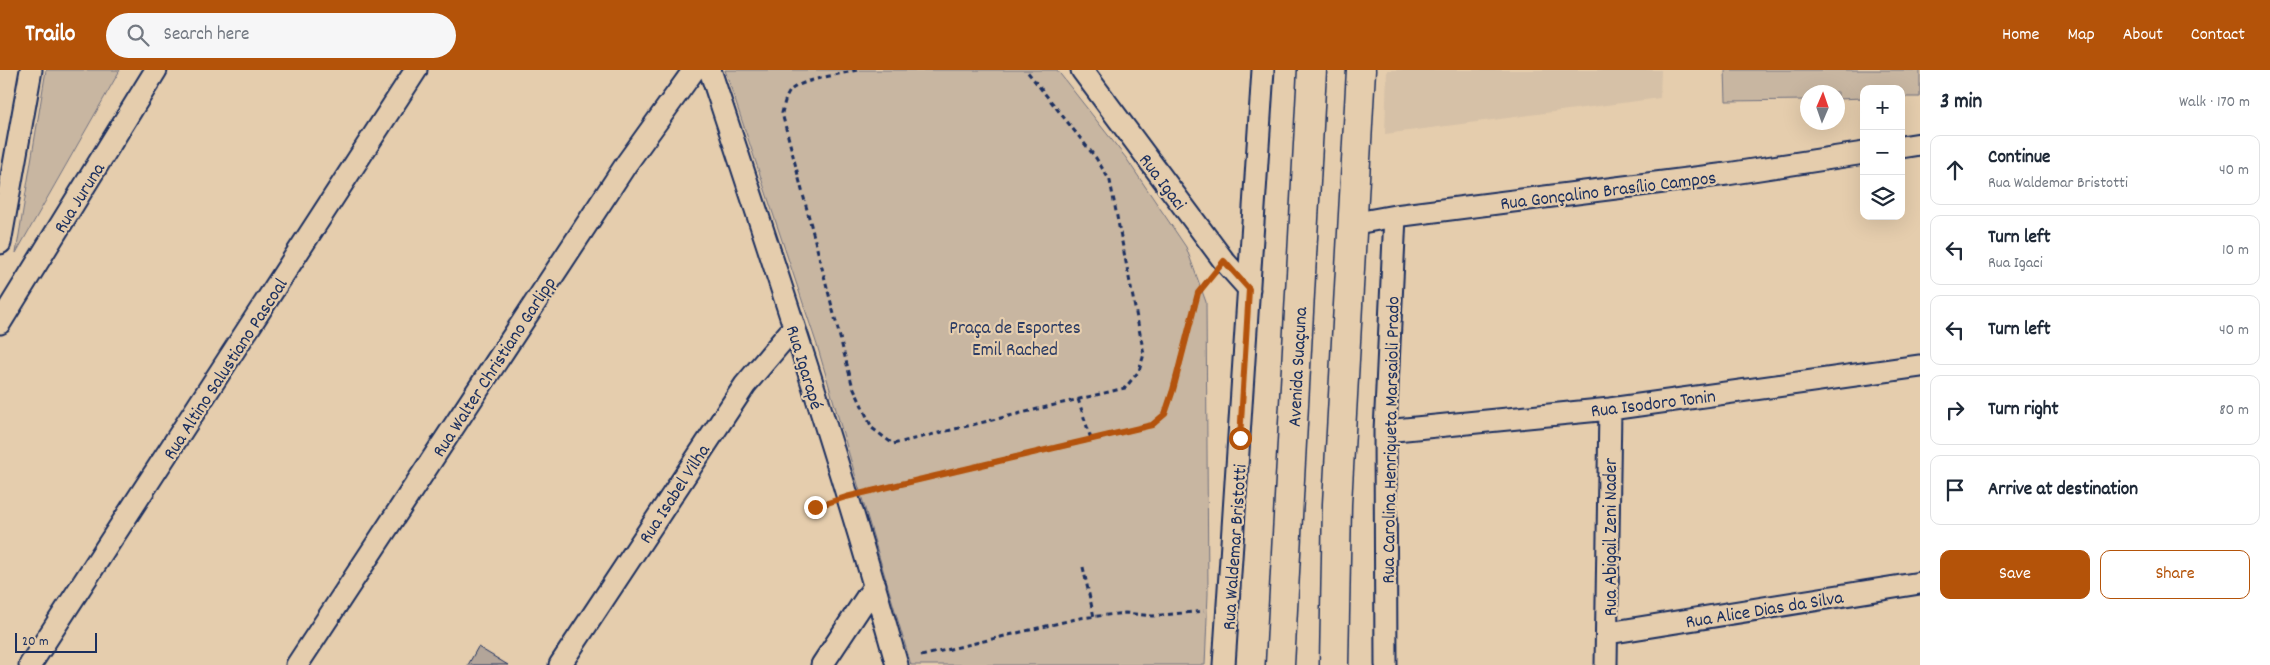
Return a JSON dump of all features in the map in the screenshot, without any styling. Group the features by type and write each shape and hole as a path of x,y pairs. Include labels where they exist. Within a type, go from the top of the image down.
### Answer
{"main road":[{"name":"Avenida Suaçuna","path":"1280,665 1312,70"},
{"path":"1334,665 1337,504 1361,70"}],"street":[{"path":"0,243 31,70"},
{"name":"Rua Juruna","path":"0,323 156,70"},
{"name":"Rua Altino Salustiano Pascoal","path":"30,665 416,70"},
{"name":"Rua Walter Christiano Garlipp","path":"296,665 627,163 694,70"},
{"name":"Rua Igarapé","path":"710,70 794,327 875,585 897,665"},
{"name":"Rua Igaci","path":"1082,70 1224,261 1249,289"},
{"name":"Rua Waldemar Bristotti","path":"1224,665 1263,70"},
{"path":"1905,146 1920,144"},
{"name":"Rua Gonçalino Brasílio Campos","path":"1351,224 1395,216 1727,174 1860,154"},
{"name":"Rua Carolina Henriqueta Marsaioli Prado","path":"1386,665 1385,431 1395,216"},
{"name":"Rua Isabel Vilha","path":"560,665 745,385 794,327"},
{"name":"Rua Isodoro Tonin","path":"1385,431 1610,409 1920,366"},
{"name":"Rua Abigail Zeni Nader","path":"1606,665 1610,409"},
{"name":"Rua Alice Dias da Silva","path":"1608,633 1920,583"},
{"path":"822,665 875,585"}],"path":[{"path":"857,70 808,82 791,89 784,101 782,113 852,384 872,428 893,444 1125,388 1139,371 1144,354 1110,181 1096,158 1026,70"},
{"path":"815,507 846,497 1152,425 1165,414 1198,293 1224,261"},
{"path":"1078,399 1091,439"},
{"path":"1083,567 1094,617"},
{"path":"919,656 1080,618 1125,613 1152,616 1229,608"}],"shaded area":[{"path":"1387,70 1661,70 1660,98 1385,134"}],"green space":[{"path":"46,70 120,70 16,253"},
{"name":"Praça de Esportes Emil Rached","path":"725,70 1057,70 1126,158 1186,247 1206,302 1208,594 1205,665 911,665 817,345"},
{"path":"1725,70 1920,70 1920,97 1905,97 1905,85 1860,85 1860,98 1845,99 1845,85 1800,85 1800,100 1726,101"}],"building":[{"path":"478,647 508,665 468,665"}],"route":[{"path":"815,507 846,497 1152,425 1165,414 1198,293 1224,261 1249,289 1240,438"}]}
